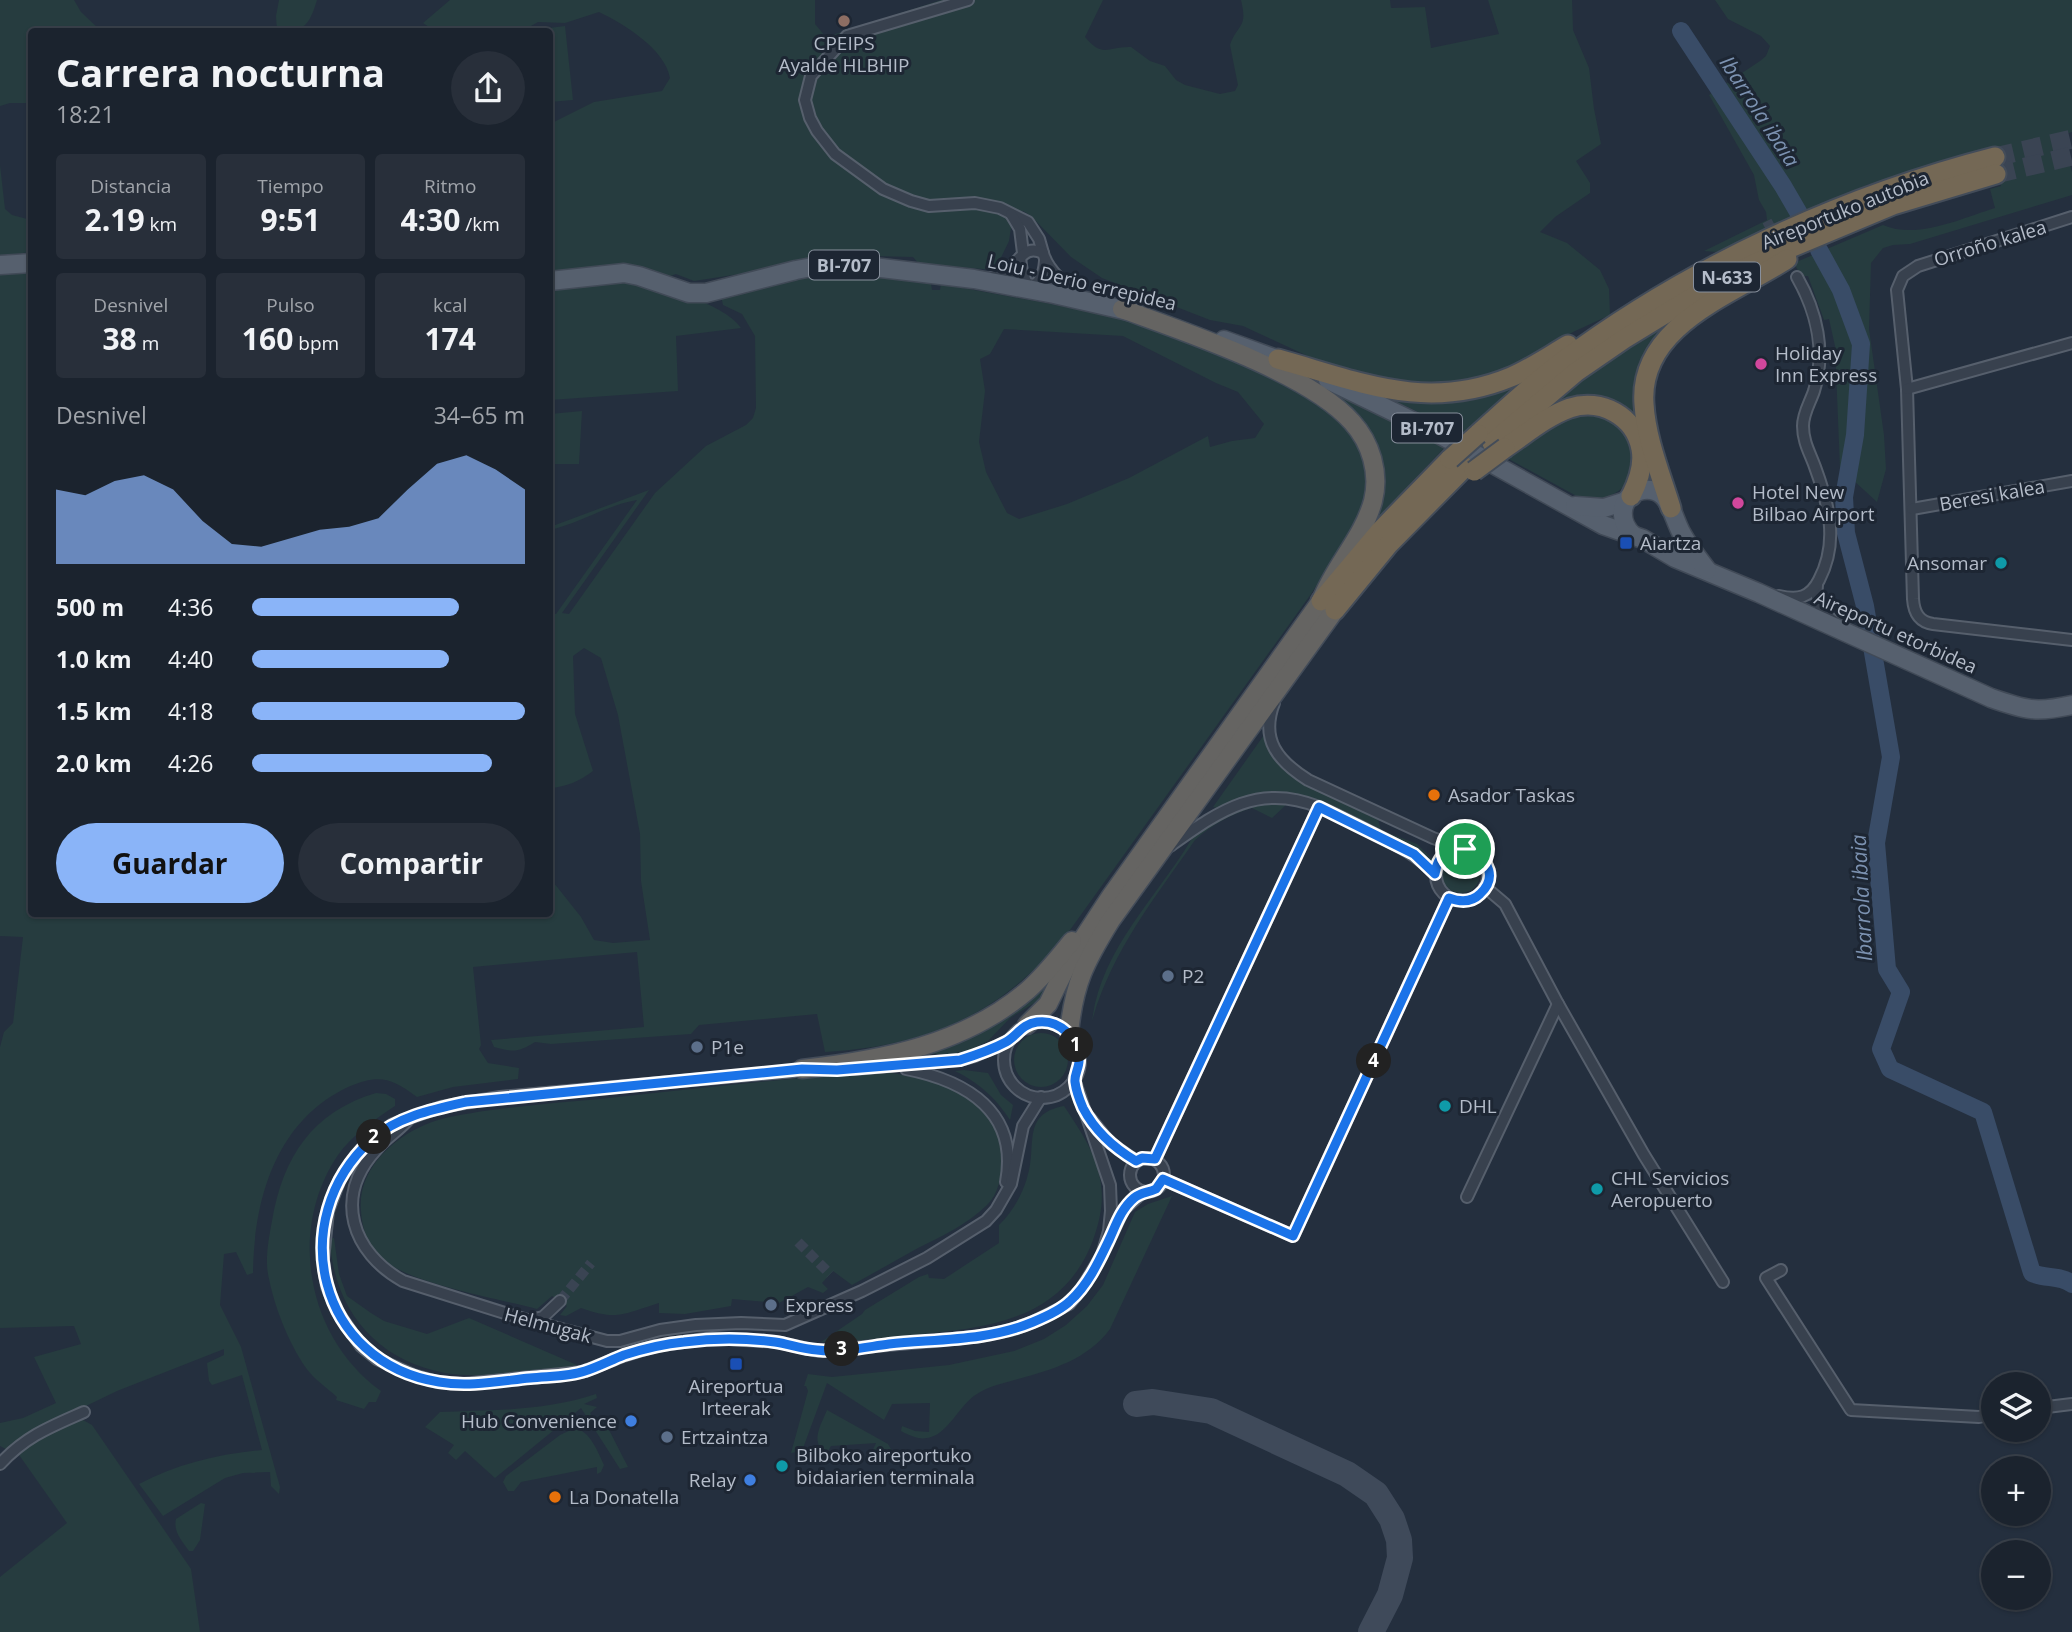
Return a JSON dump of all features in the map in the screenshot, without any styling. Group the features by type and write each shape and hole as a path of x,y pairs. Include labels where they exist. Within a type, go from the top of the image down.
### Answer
{"highway":[{"name":"Aireportuko autobia","path":"1328,606 1380,531 1463,466 1576,372 1625,339 1724,278 1771,256 1995,166 1959,166 1870,197 1734,255 1674,289 1563,361 1492,441"},
{"path":"1671,512 1647,426 1644,403 1644,385 1662,342 1714,300 1792,256 1893,205"},
{"path":"1278,359 1392,391 1420,394 1466,391 1513,376 1642,298 1688,274 1734,255"},
{"path":"1069,1033 1075,993 1088,959 1111,920 1281,684 1328,606 1327,583 1366,519 1376,482 1374,463 1366,441 1352,422 1313,391 1236,354 1122,309"},
{"path":"1463,466 1492,441 1570,408 1588,405 1603,407 1616,412 1627,421 1639,439 1641,464 1637,483 1629,498"},
{"name":"Aireportuko autobia","path":"1328,606 1463,466"},
{"path":"1027,1025 1055,993 1071,957 1111,896 1328,606"},
{"path":"802,1069 912,1051 978,1023 1028,990 1111,896"}],"main road":[{"path":"0,265 28,263"},
{"name":"Loiu - Derio errepidea","path":"553,281 624,274 639,276 689,293 706,293 796,270 823,265 856,265 984,281 1122,309 1278,359 1377,402 1571,505"},
{"name":"BI-707","path":"1571,505 1604,508 1644,490 1664,496 1681,534 1707,570"},
{"path":"1629,498 1623,508 1623,522 1626,528 1639,538 1657,538 1663,534 1671,522 1671,512"},
{"name":"BI-707","path":"1571,505 1603,525 1639,538 1675,558 1707,570"},
{"name":"Aireportu etorbidea","path":"1707,570 1991,698 2041,711 2072,705"}],"street":[{"path":"968,0 847,36 811,76 805,100 817,131 835,154 883,189 929,206 988,204 1009,212 1027,222 1040,239 1044,257 1042,278 1037,285 1029,289 1022,272 1020,229 1009,212"},
{"name":"Orroño kalea","path":"1907,389 1897,290 1903,276 1918,265 2072,217"},
{"path":"984,281 1008,269 1029,250 1044,257 1070,287 1093,303"},
{"path":"1759,593 1797,599 1809,595 1817,584 1830,549 1828,501 1805,446 1803,426 1819,366 1819,340 1815,316 1797,277"},
{"path":"2072,343 1907,389 1914,607 1918,617 1924,623 2072,640"},
{"name":"Beresi kalea","path":"1912,509 2072,481"},
{"path":"1817,584 1820,610 1864,641"},
{"path":"1162,851 1228,808 1250,801 1284,797 1319,807 1414,854 1435,874 1439,888 1449,898 1465,901 1480,894 1485,887 1488,879 1485,863 1480,856 1433,838 1308,780 1282,761 1274,750 1269,733 1270,714 1281,684"},
{"path":"1155,1159 1319,807"},
{"path":"1435,874 1438,863 1446,854 1452,850 1465,849"},
{"path":"1485,887 1505,904 1644,1155 1723,1282"},
{"path":"1163,1179 1293,1236 1449,898"},
{"path":"1467,1197 1558,1004"},
{"path":"1010,1040 1004,1059 1009,1078 1022,1092 1041,1097 1054,1096 1074,1079 1080,1060 1069,1033 1054,1024 1036,1023 1027,1025 1010,1040 960,1060 837,1070 802,1069 500,1097 441,1107 393,1124 372,1139 340,1179 328,1210 323,1260 327,1287 339,1314 361,1346 377,1359 413,1375 438,1382 462,1384 582,1372 655,1346 712,1338 777,1342 818,1351 981,1336 1011,1330 1069,1304 1102,1255 1123,1210 1143,1192 1156,1189 1163,1179 1163,1168 1155,1159 1142,1158 1136,1161 1129,1172 1137,1189 1143,1192"},
{"path":"891,1066 946,1078 987,1106 1001,1126 1009,1154 1003,1199"},
{"path":"1074,1079 1110,1185 1111,1211 1102,1255"},
{"path":"1003,1199 1015,1170 1023,1126 1041,1097"},
{"path":"1083,1107 1110,1143 1136,1161"},
{"name":"Helmugak","path":"410,1118 376,1150 356,1182 352,1200 353,1216 363,1247 386,1272 403,1281 527,1320 614,1341 696,1325 741,1323 780,1326 862,1291 927,1258 986,1221 1003,1199"},
{"path":"1781,1270 1766,1278 1852,1410 1981,1417"},
{"path":"527,1320 543,1317 560,1301"},
{"path":"2051,1407 2072,1404"},
{"path":"0,1464 17,1445 84,1412"}],"green space":[{"path":"0,0 74,0 81,12 98,28 28,28 28,103 0,106"},
{"path":"279,0 317,0 308,21 299,28 277,28"},
{"path":"450,0 815,0 815,24 826,37 941,0 1103,0 1085,37 1091,44 1101,50 1131,47 1150,61 1165,66 1176,80 1185,85 1220,94 1235,91 1238,85 1230,45 1243,21 1241,0 1390,0 1391,8 1425,7 1431,48 1499,34 1488,0 1572,0 1573,30 1589,68 1601,144 1576,161 1590,183 1590,193 1555,217 1540,232 1567,243 1600,270 1609,289 1610,315 1573,332 1526,360 1479,379 1436,387 1342,372 1243,326 1210,320 1102,278 1071,257 1023,211 1018,212 1012,221 1009,241 995,270 919,264 913,257 830,255 759,271 694,281 676,274 665,278 553,277 553,122 594,102 662,91 670,78 667,67 642,39 599,12 565,23 538,22 527,28 430,28 423,23"},
{"path":"1715,0 2072,0 2072,132 2062,135 2072,172 2072,195 1910,244 1883,248 1871,263 1869,329 1884,435 1886,469 1877,502 1840,468 1835,346 1829,319 1824,320 1808,276 1801,276 1794,263 1883,225 1896,229 1925,229 1995,208 1990,189 2001,186 1993,151 1875,188 1869,184 1717,252 1704,251 1767,220 1759,200 1754,175 1709,95 1760,61 1766,56 1770,46 1761,36 1728,19"},
{"path":"565,26 573,100 553,102 553,28 549,28"},
{"path":"0,165 5,209 12,215 28,219 28,252 0,256"},
{"path":"28,268 28,917 553,917 553,882 581,917 594,940 613,943 650,940 641,881 640,834 618,715 601,658 584,648 573,656 575,714 593,771 573,783 553,788 553,614 556,614 637,500 561,527 553,529 553,526 649,490 562,613 569,614 655,493 706,446 746,425 753,418 756,408 755,336 742,314 723,305 721,296 791,278 866,276 931,284 932,290 940,290 941,284 1123,319 1180,337 1281,381 1329,408 1363,447 1368,496 1360,518 1311,594 1070,930 1045,959 1019,983 991,1003 962,1020 931,1033 898,1042 825,1052 817,1014 699,1025 691,1034 551,1044 535,1042 511,1051 494,1047 491,1040 644,1027 637,952 473,967 481,1045 479,1049 488,1063 519,1068 518,1079 453,1087 417,1097 392,1082 368,1080 348,1087 323,1102 303,1120 274,1165 265,1191 254,1245 253,1273 247,1275 236,1252 224,1254 220,1305 241,1347 280,1487 279,1494 271,1486 270,1472 243,1473 225,1478 163,1516 139,1484 199,1461 262,1450 242,1375 212,1385 209,1381 207,1363 224,1355 224,1349 117,1391 30,1433 10,1451 0,1446 0,1423 23,1418 56,1403 34,1357 81,1344 74,1326 0,1328 0,1047 4,1032 13,1023 23,937 0,936 0,270","holes":["1004,329 1123,336 1238,392 1264,424 1255,438 1210,447 1208,436 1129,478 1067,504 1019,519 1007,513 986,472 979,442 985,391 980,359 990,354"]},
{"path":"627,279 705,303 720,310 741,328 676,336 678,391 553,400 553,286"},
{"path":"1699,305 1646,361 1658,485 1645,480 1647,452 1603,400 1513,435 1603,365"},
{"path":"1554,359 1464,433 1370,390 1445,402 1475,396"},
{"path":"1298,374 1445,447 1375,521 1382,468"},
{"path":"582,411 579,464 553,464 553,414"},
{"path":"1595,412 1624,429 1635,456 1629,479 1611,496 1582,499 1507,458 1527,441 1559,421"},
{"path":"1264,735 1274,760 1295,778 1377,816 1381,830 1417,844 1433,860 1429,863 1405,844 1298,795 1256,794 1217,808 1213,807"},
{"path":"1267,803 1286,805 1272,818 1252,808 1244,811 1215,825 1195,840 1122,949 1100,996 1092,1021 1097,995 1118,948 1191,840 1226,815"},
{"path":"1461,855 1474,861 1480,874 1474,887 1461,893 1448,887 1442,874 1448,861"},
{"path":"1051,981 1039,1000 1010,1018 988,1041 968,1051 930,1054 964,1040 994,1023"},
{"path":"1041,1033 1060,1041 1068,1060 1060,1079 1041,1087 1022,1079 1014,1060 1022,1041"},
{"path":"955,1071 988,1073 1001,1095 1013,1105 1010,1120 986,1091"},
{"path":"891,1073 949,1087 980,1107 992,1121 999,1139 1002,1161 1000,1178 991,1201 972,1218 852,1285 833,1271 822,1283 828,1289 823,1293 808,1287 779,1303 732,1299 731,1306 685,1314 659,1313 659,1303 612,1315 581,1308 566,1316 560,1315 567,1306 552,1296 537,1309 454,1289 412,1275 381,1258 369,1243 364,1230 361,1195 372,1167 405,1135 438,1120 542,1104 782,1080"},
{"path":"376,1093 395,1099 395,1106 357,1134 338,1155 322,1184 313,1216 310,1249 313,1281 321,1313 336,1342 356,1369 381,1391 376,1402 369,1402 364,1409 336,1400 337,1397 313,1376 299,1358 274,1299 267,1268 267,1254 277,1198 293,1157 304,1140 334,1112"},
{"path":"1064,1106 1085,1138 1098,1169 1102,1202 1093,1240 1080,1267 1063,1288 1042,1304 1019,1315 968,1329 821,1342 865,1310 919,1277 928,1274 929,1278 944,1279 999,1243 999,1225 1016,1203 1027,1178 1036,1124 1041,1116 1050,1110"},
{"path":"1172,1196 1110,1329 1080,1356 1056,1367 982,1391 965,1404 943,1430 927,1438 901,1431 902,1426 929,1432 930,1403 892,1404 884,1420 827,1383 802,1451 791,1453 808,1391 804,1386 808,1374 832,1377 949,1365 1014,1351 1044,1339 1066,1325 1087,1306 1103,1285 1135,1212 1148,1204"},
{"path":"334,1238 339,1274 347,1296 384,1321 427,1334 469,1318 577,1365 501,1374 463,1375 420,1366 398,1356 362,1327 349,1308 339,1287 333,1264 330,1239"},
{"path":"596,1394 597,1398 584,1404 597,1407 590,1413 600,1429 607,1426 628,1467 620,1469 581,1408 495,1478 465,1451 456,1460 448,1453 454,1445 425,1427 440,1412 538,1407"},
{"path":"827,1410 888,1444 892,1451 887,1454 871,1454 876,1443 831,1446 827,1453 819,1444 818,1433"},
{"path":"72,1419 83,1420 92,1425 191,1569 200,1632 0,1632 0,1577 67,1523 17,1452"},
{"path":"575,1428 585,1433 593,1443 604,1465 601,1472 597,1474 597,1467 521,1482 514,1491 508,1491 503,1482 506,1476 560,1435"},
{"path":"201,1503 205,1504 200,1540 193,1551 189,1551 177,1532 176,1519"}],"waterway":[{"name":"Ibarrola ibaia","path":"1681,31 1801,217"},
{"name":"Ibarrola ibaia","path":"1819,250 1841,290 1861,344 1855,435 1844,497 1846,533 1865,606 1891,757 1876,843 1887,969 1901,992 1881,1049 1890,1069 1983,1112 2032,1273 2063,1279 2072,1284"}],"taxiway":[{"path":"1136,1404 1153,1402 1211,1411 1347,1474 1376,1494 1392,1519 1399,1540 1400,1558 1390,1595 1371,1632"}],"tunnel":[{"path":"1995,157 2072,139"},
{"path":"1996,174 2072,156"},
{"path":"1767,221 1777,240"},
{"path":"798,1242 830,1274"},
{"path":"560,1301 591,1263"}],"place":[{"name":"CPEIPS Ayalde HLBHIP","path":"844,21"},
{"name":"Holiday Inn Express","path":"1761,364"},
{"name":"Hotel New Bilbao Airport","path":"1738,503"},
{"name":"Aiartza","path":"1626,543"},
{"name":"Ansomar","path":"2001,563"},
{"name":"Asador Taskas","path":"1434,795"},
{"name":"P2","path":"1168,976"},
{"name":"P1e","path":"697,1047"},
{"name":"DHL","path":"1445,1106"},
{"name":"CHL Servicios Aeropuerto","path":"1597,1189"},
{"name":"Express","path":"771,1305"},
{"name":"Aireportua Irteerak","path":"736,1364"},
{"name":"Hub Convenience","path":"631,1421"},
{"name":"Ertzaintza","path":"667,1437"},
{"name":"Bilboko aireportuko bidaiarien terminala","path":"782,1466"},
{"name":"Relay","path":"750,1480"},
{"name":"La Donatella","path":"555,1497"}],"route":[{"path":"1319,807 1414,854 1435,874 1441,858 1452,850 1465,849 1473,851 1485,863 1488,879 1485,887 1473,899 1457,901 1449,898 1293,1236 1163,1179 1156,1189 1143,1192 1123,1210 1093,1271 1069,1304 1011,1330 981,1336 818,1351 777,1342 712,1338 655,1346 582,1372 462,1384 438,1382 413,1375 377,1359 361,1346 349,1331 327,1287 323,1260 328,1210 340,1179 361,1150 393,1124 441,1107 466,1102 802,1069 816,1071 874,1068 960,1060 1010,1040 1027,1025 1045,1022 1062,1028 1075,1041 1080,1060 1074,1079 1083,1107 1100,1133 1136,1161 1149,1157 1155,1159 1319,807"}]}
